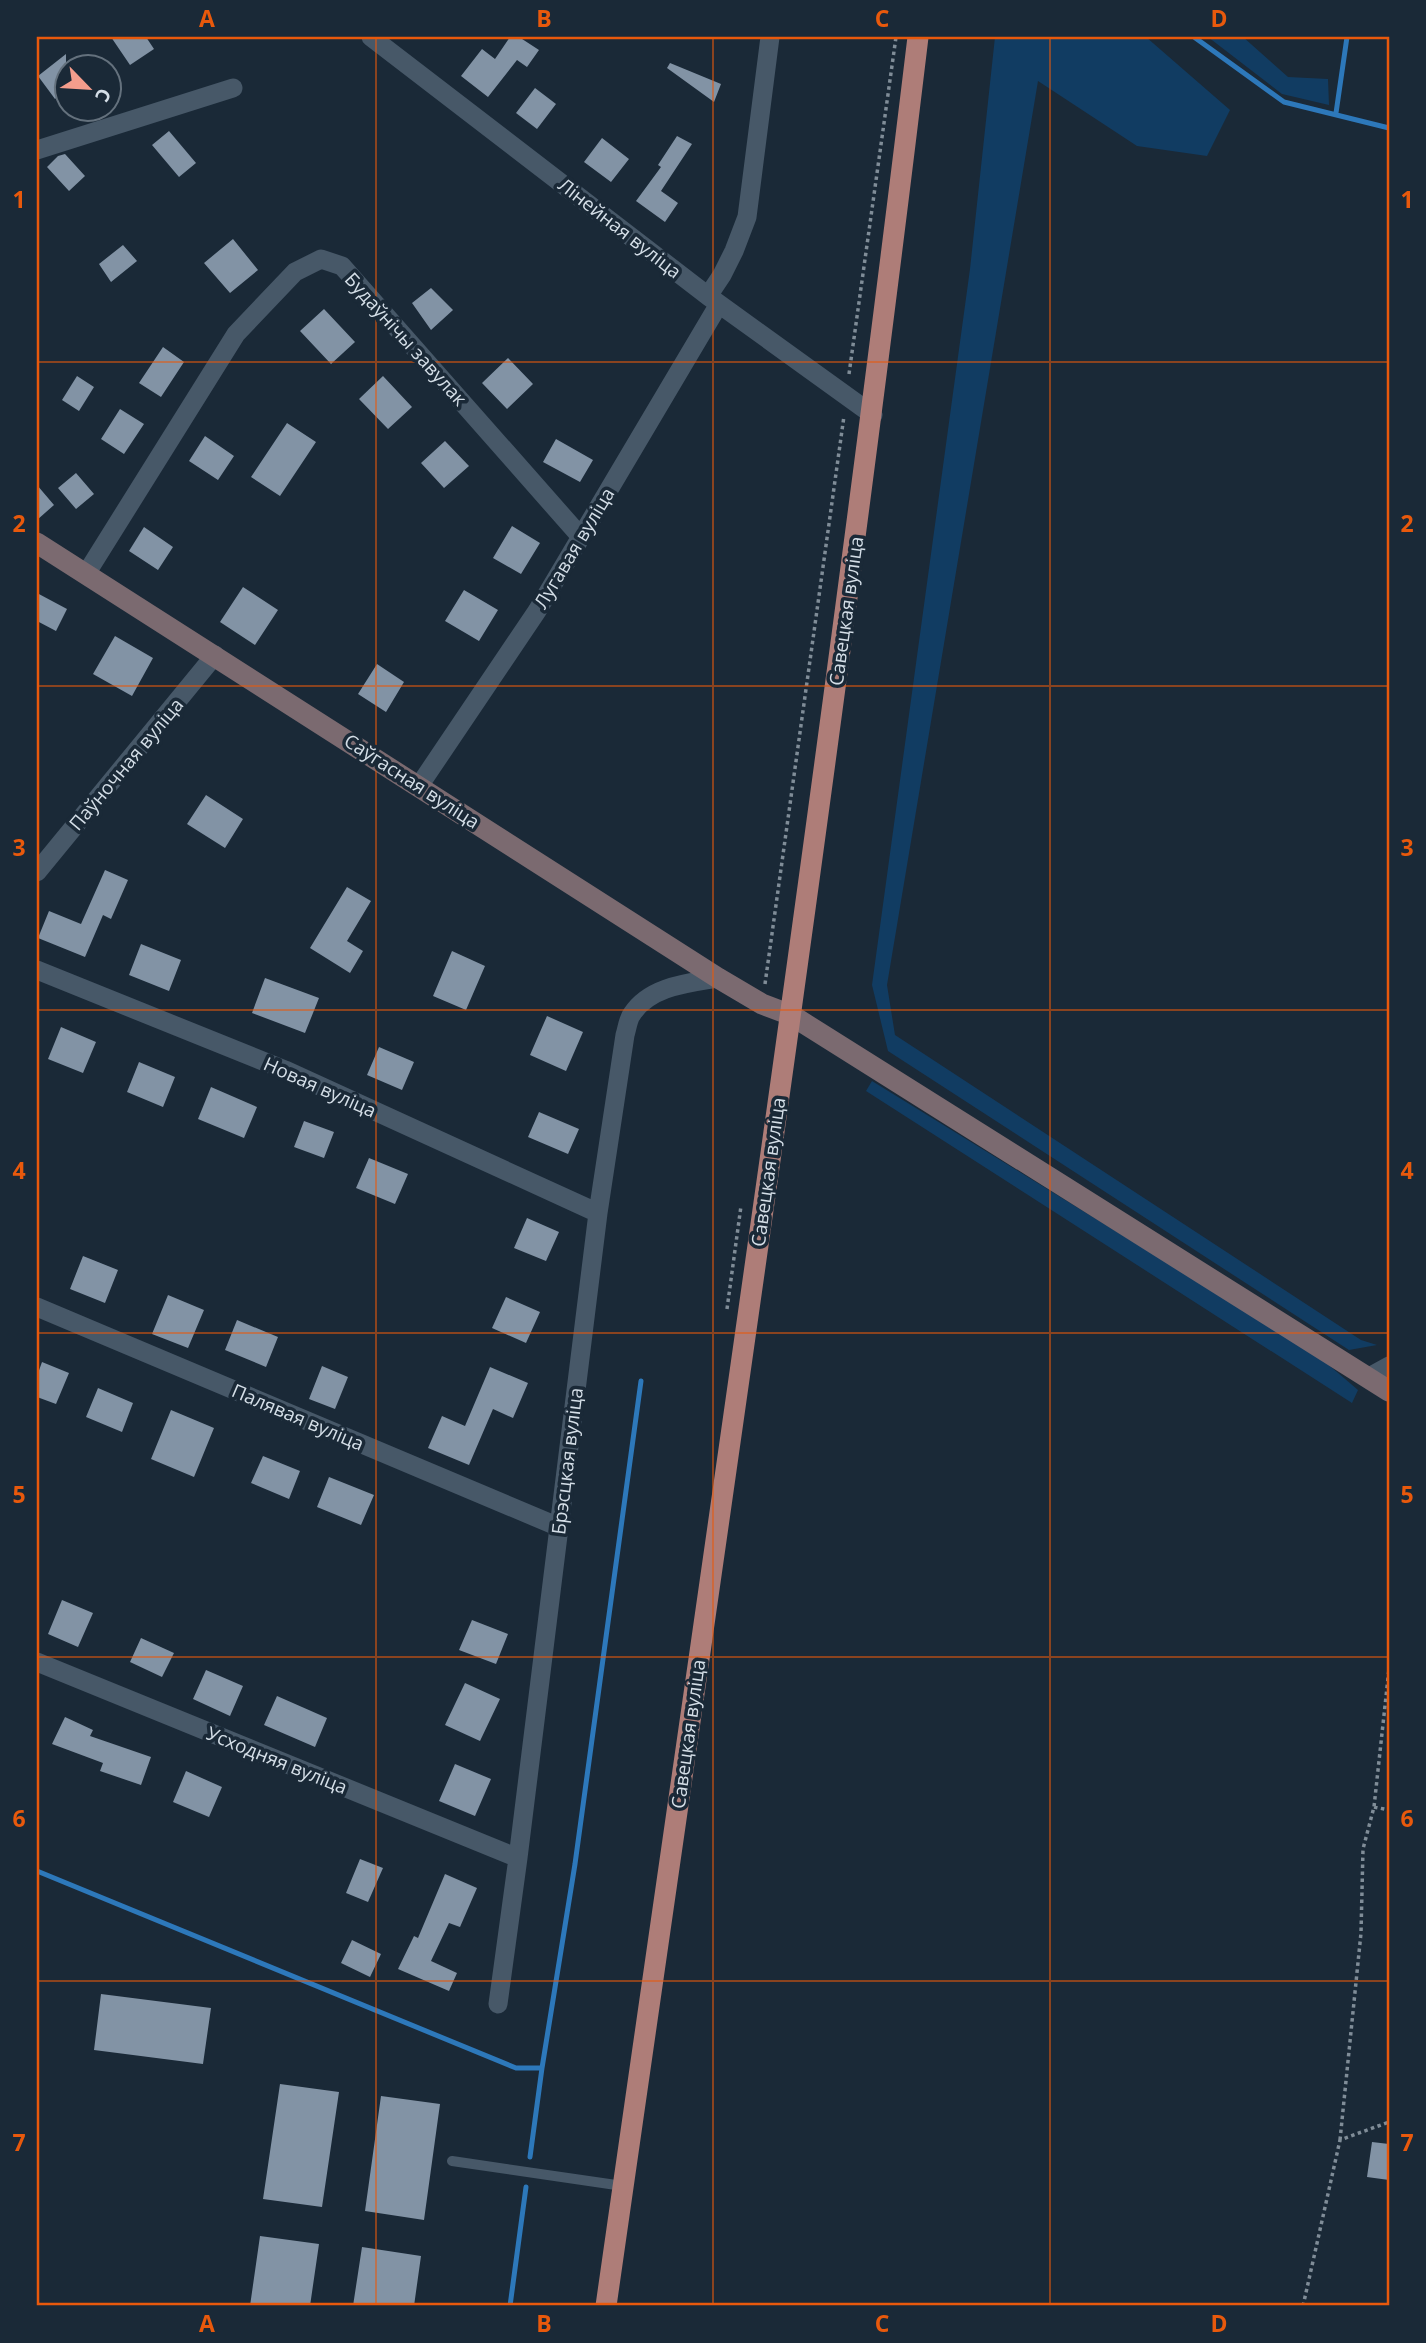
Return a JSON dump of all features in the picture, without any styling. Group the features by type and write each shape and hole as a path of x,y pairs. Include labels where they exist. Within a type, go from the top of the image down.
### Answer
{"main road":[{"name":"Савецкая вуліца","path":"606,2306 791,1015 873,415 918,37"}],"street":[{"name":"Лінейная вуліца","path":"371,37 713,300 873,415"},
{"name":"Лугавая вуліца","path":"419,786 537,611 713,300 747,216 771,37"},
{"path":"37,150 233,88"},
{"name":"Будаўнічы завулак","path":"86,574 236,334 295,272 321,259 341,266 581,537"},
{"name":"Саўгасная вуліца","path":"37,543 718,978 762,1004 791,1015 1389,1391"},
{"name":"Паўночная вуліца","path":"37,872 215,655"},
{"name":"Новая вуліца","path":"37,970 285,1070 598,1213"},
{"name":"Брэсцкая вуліца","path":"498,2004 598,1213 625,1035 632,1013 648,999 667,988 718,978"},
{"name":"Палявая вуліца","path":"37,1307 559,1527"},
{"path":"1368,1377 1389,1366"},
{"name":"Усходняя вуліца","path":"37,1661 518,1858"}],"lane":[{"path":"452,2161 623,2186"}],"path":[{"path":"762,1004 896,37"},
{"path":"1303,2306 1340,2140 1361,1933 1363,1849 1374,1807 1389,1669"},
{"path":"1374,1807 1389,1810"},
{"path":"1340,2140 1389,2122"}],"shaded area":[{"path":"995,37 1146,37 1230,110 1207,156 1137,146 1038,81 887,985 895,1035 1361,1340 1377,1345 1349,1350 888,1051 872,985 970,269"},
{"path":"1208,37 1243,37 1288,77 1328,79 1329,105 1282,94"},
{"path":"872,1081 1317,1355 1358,1390 1352,1403 866,1091"}],"building":[{"path":"111,37 146,37 154,49 130,65"},
{"path":"510,37 519,37 539,50 527,67 517,60 488,97 461,76 482,49 495,59"},
{"path":"670,63 721,84 714,102 667,68"},
{"path":"52,65 52,95 38,76"},
{"path":"535,88 556,104 537,129 516,113"},
{"path":"169,131 196,163 179,177 152,145"},
{"path":"677,136 692,144 661,191 678,203 665,222 636,201 661,167 658,165"},
{"path":"602,138 629,159 611,182 584,162"},
{"path":"65,154 85,176 69,191 47,167 58,156"},
{"path":"233,239 258,270 230,293 204,263"},
{"path":"123,245 137,261 111,282 99,264"},
{"path":"431,288 453,310 431,330 412,303"},
{"path":"324,309 355,342 331,364 300,331"},
{"path":"163,347 184,362 161,397 139,383"},
{"path":"508,358 533,384 507,409 482,383"},
{"path":"77,376 94,387 79,411 62,400"},
{"path":"383,376 412,407 388,429 359,399"},
{"path":"120,409 144,424 124,454 101,439"},
{"path":"287,423 316,442 280,496 251,477"},
{"path":"205,436 234,456 218,480 189,461"},
{"path":"556,439 593,460 580,482 543,462"},
{"path":"445,441 469,466 444,488 421,463"},
{"path":"76,473 94,494 76,509 58,488"},
{"path":"37,485 54,505 37,520"},
{"path":"512,526 540,543 521,574 493,558"},
{"path":"144,527 173,547 158,570 129,551"},
{"path":"243,587 278,610 255,645 220,622"},
{"path":"464,590 498,610 479,641 445,621"},
{"path":"37,593 67,609 56,631 37,621"},
{"path":"115,636 153,658 132,696 93,674"},
{"path":"377,664 404,682 386,712 358,694"},
{"path":"206,795 243,819 225,848 187,824"},
{"path":"105,870 128,880 111,919 103,915 85,957 38,938 49,911 81,924"},
{"path":"347,887 371,901 347,941 363,951 350,973 310,948"},
{"path":"141,944 181,960 169,991 129,975"},
{"path":"452,951 485,966 466,1010 433,996"},
{"path":"265,978 319,998 305,1033 252,1013"},
{"path":"547,1016 583,1032 566,1071 530,1055"},
{"path":"61,1027 96,1042 83,1073 48,1059"},
{"path":"379,1047 414,1062 402,1090 367,1075"},
{"path":"139,1062 175,1077 163,1107 127,1092"},
{"path":"211,1087 257,1107 244,1138 198,1119"},
{"path":"539,1112 579,1129 568,1154 528,1137"},
{"path":"304,1121 334,1132 324,1158 294,1147"},
{"path":"369,1158 408,1174 395,1204 356,1188"},
{"path":"527,1218 559,1232 546,1261 514,1248"},
{"path":"83,1256 118,1270 105,1303 70,1289"},
{"path":"168,1295 204,1310 188,1348 152,1334"},
{"path":"506,1297 540,1312 526,1343 492,1328"},
{"path":"237,1320 278,1337 266,1367 225,1350"},
{"path":"42,1362 69,1373 56,1404 37,1397 37,1376"},
{"path":"322,1366 348,1377 335,1409 309,1399"},
{"path":"490,1367 528,1383 513,1418 493,1409 469,1465 428,1448 442,1416 465,1426"},
{"path":"98,1388 133,1403 122,1432 86,1417"},
{"path":"171,1410 214,1428 194,1477 151,1459"},
{"path":"263,1456 300,1471 289,1499 251,1483"},
{"path":"329,1477 374,1495 361,1525 317,1507"},
{"path":"62,1600 93,1613 78,1647 48,1634"},
{"path":"472,1620 508,1634 496,1664 459,1650"},
{"path":"141,1638 174,1653 162,1677 130,1662"},
{"path":"206,1670 243,1686 230,1716 193,1699"},
{"path":"465,1683 500,1699 480,1741 445,1725"},
{"path":"277,1696 327,1718 315,1747 264,1725"},
{"path":"65,1717 93,1730 90,1736 151,1757 141,1785 100,1771 103,1763 52,1744"},
{"path":"455,1764 491,1779 475,1816 439,1801"},
{"path":"186,1771 222,1787 209,1817 173,1802"},
{"path":"360,1859 383,1868 368,1902 346,1893"},
{"path":"445,1874 477,1888 460,1927 449,1923 431,1961 457,1973 449,1991 398,1969 414,1936 418,1938"},
{"path":"352,1940 381,1954 370,1977 341,1963"},
{"path":"101,1994 211,2008 203,2064 94,2050"},
{"path":"280,2084 339,2092 322,2207 263,2199"},
{"path":"381,2096 440,2104 424,2220 365,2211"},
{"path":"1372,2142 1389,2144 1389,2180 1367,2177"},
{"path":"260,2236 319,2244 310,2306 250,2306"},
{"path":"362,2247 421,2256 414,2306 353,2306"}],"waterway":[{"path":"1194,37 1284,102 1389,128"},
{"path":"1336,113 1347,37"},
{"path":"37,1871 516,2068 542,2068 575,1864 641,1381"},
{"path":"530,2157 542,2068"},
{"path":"510,2306 526,2187"}]}
